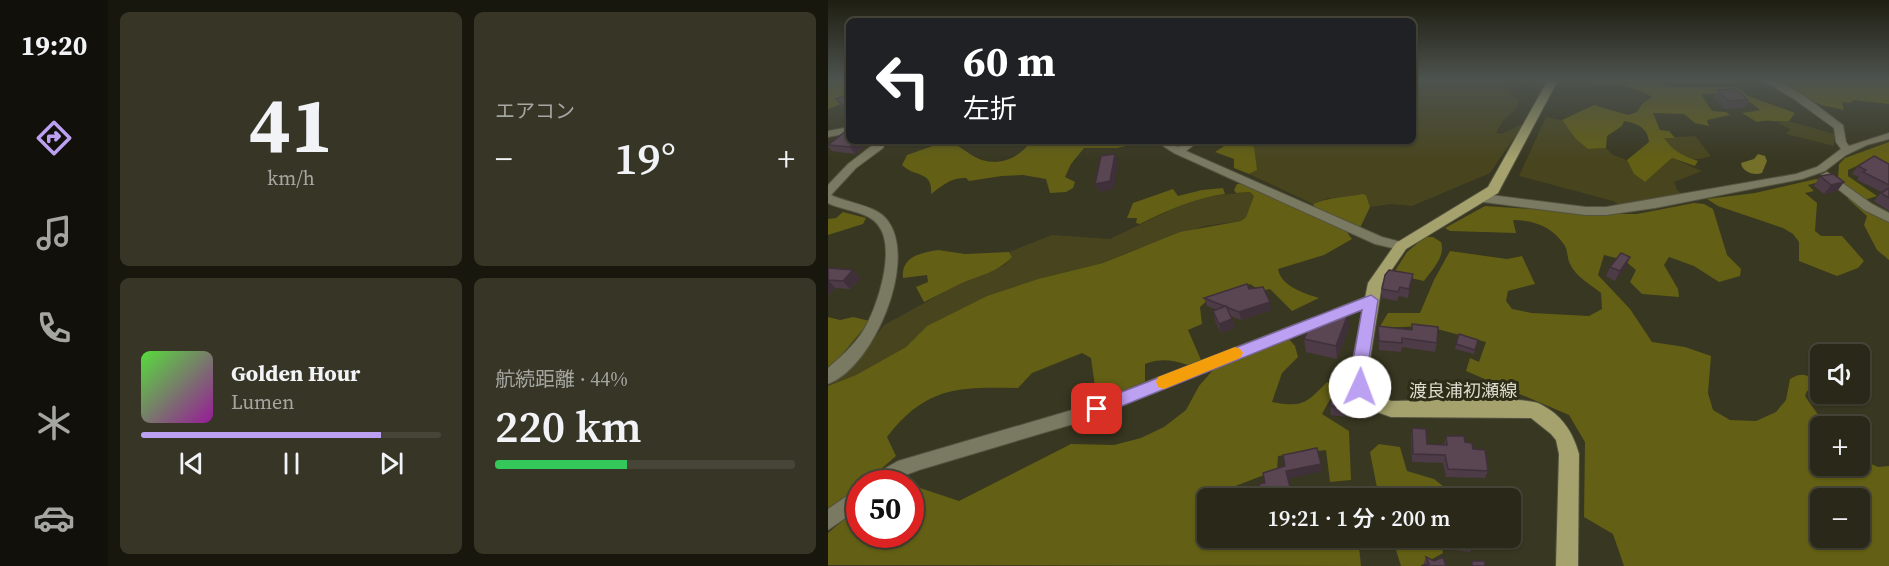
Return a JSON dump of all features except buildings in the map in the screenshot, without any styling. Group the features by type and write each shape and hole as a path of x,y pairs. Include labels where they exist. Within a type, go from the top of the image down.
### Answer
{"main road":[{"name":"渡良浦初瀬線","path":"1538,106 1493,190 1401,246 1375,283 1358,378 1360,387 1372,400 1392,409 1534,410 1551,422 1565,437 1569,454 1567,566"}],"street":[{"path":"1810,106 1839,127 1840,142 1848,151"},
{"path":"828,134 846,131"},
{"path":"1483,198 1586,211 1606,211 1699,197 1798,177 1821,169 1848,151 1875,139 1889,136"},
{"path":"828,192 838,179 880,144"},
{"path":"1165,144 1380,241 1401,246"},
{"path":"1178,151 1189,144"},
{"path":"1821,169 1852,196 1889,218"},
{"path":"828,198 877,217 884,223 890,238 892,254 888,282 869,335 858,349 828,377"},
{"path":"896,470 1080,416 1371,300"},
{"path":"828,521 846,507"}],"shaded area":[{"path":"1416,106 1517,106 1503,121 1496,133 1502,134 1524,123 1490,173 1412,206 1391,204 1370,207 1366,195 1362,194 1338,199 1328,198 1313,204 1249,174 1257,170 1244,144 1416,144"},
{"path":"1591,106 1628,115 1637,112 1640,106 1709,106 1712,111 1726,112 1730,115 1707,120 1709,126 1695,123 1684,114 1653,113 1660,130 1669,131 1675,138 1664,138 1671,146 1683,155 1698,161 1695,166 1672,158 1645,182 1634,174 1627,160 1649,142 1641,127 1624,121 1622,126 1607,136 1606,148 1588,149 1576,139 1562,120"},
{"path":"1756,106 1777,106 1795,113 1789,121 1757,122 1742,113 1760,110"},
{"path":"1828,106 1843,106 1844,110"},
{"path":"1546,117 1562,120 1588,149 1606,148 1613,155 1627,160 1634,174 1645,182 1672,158 1702,171 1674,182 1677,190 1682,194 1619,205 1613,201 1519,176"},
{"path":"1789,121 1834,134 1834,146 1786,134 1790,129 1778,123"},
{"path":"1695,136 1711,156 1697,159 1684,157 1673,150 1663,138"},
{"path":"1889,142 1889,172 1868,161 1848,170 1848,176 1877,196 1865,200 1838,178 1839,164 1845,158"},
{"path":"938,144 954,144 977,158 997,162 1016,156 1029,144 1127,144 1117,148 1084,148 1071,164 1065,177 1075,182 1073,188 1066,192 1050,193 1046,179 1023,175 969,181 966,178 956,179 931,194 931,186 926,178 902,165 907,155"},
{"path":"1227,144 1248,144 1254,147 1257,170 1249,174 1234,168 1234,159 1215,152"},
{"path":"1758,154 1765,156 1767,161 1762,173 1755,174 1746,171 1741,163 1754,159"},
{"path":"1816,179 1823,181 1808,185 1814,191 1805,193 1817,203 1815,231 1821,236 1842,236 1864,261 1858,268 1837,276 1799,261 1799,242 1793,234 1783,228 1718,206 1707,199 1755,193"},
{"path":"1237,184 1243,184 1346,231 1352,239 1324,255 1278,269 1283,280 1288,284 1319,298 1292,311 1270,289 1261,291 1250,284 1213,295 1200,307 1202,324 1188,330 1201,360 1188,365 1166,360 1145,364 1145,383 1097,401 1091,358 1082,353 1032,373 1018,388 961,390 930,399 901,420 887,437 896,456 880,470 846,470 846,496 828,508 828,386 856,375 906,347 927,326 987,296 1038,279 1103,263 1180,232 1241,221 1246,217 1254,196 1250,192 1236,193 1234,190"},
{"path":"1223,188 1225,194 1181,205 1140,224 1136,223 1137,218 1127,218 1133,203 1173,189 1178,196"},
{"path":"1250,192 1254,196 1246,217 1241,221 1204,226 1103,263 1038,279 987,296 927,326 906,347 856,375 828,386 858,362 884,325 963,282 1005,265 1012,257 1009,252 1052,235 1110,239 1183,204 1203,197"},
{"path":"1366,195 1370,207 1360,228 1315,208 1313,204 1331,199"},
{"path":"1852,198 1889,221 1889,260 1877,250 1864,225 1867,216 1848,199"},
{"path":"1694,203 1704,204 1713,209 1727,255 1741,269 1740,276 1719,282 1694,266 1669,257 1664,265 1678,289 1679,297 1642,294 1630,282 1636,270 1624,260 1604,255 1598,275 1630,309 1652,342 1685,347 1711,356 1708,393 1713,410 1730,420 1756,421 1776,412 1786,400 1790,379 1799,375 1810,378 1810,391 1807,391 1805,396 1819,416 1810,416 1810,476 1870,476 1870,463 1878,467 1889,466 1889,566 1624,566 1613,534 1584,517 1585,442 1569,415 1466,371 1470,358 1479,362 1486,342 1426,326 1379,328 1388,313 1420,313 1450,251 1507,259 1522,256 1535,284 1508,291 1506,301 1512,309 1532,313 1589,316 1602,309 1601,293 1576,273 1569,262 1565,246 1549,229 1528,221 1513,220 1516,233 1450,231 1445,228 1485,206 1637,214"},
{"path":"843,212 866,218 863,224 828,235 828,219 836,218"},
{"path":"1425,237 1433,237 1441,242 1442,252 1424,281 1393,274 1407,252"},
{"path":"938,250 965,254 1009,252 1012,257 995,270 924,302 916,287 928,282 927,275 903,278 903,271 905,265 913,257"},
{"path":"828,317 840,320 853,317 870,321 839,358 828,367"},
{"path":"1288,338 1295,346 1298,357 1282,373 1272,402 1297,404 1309,399 1327,382 1338,385 1322,414 1349,431 1351,480 1330,482 1326,450 1278,456 1277,470 1230,488 1197,488 1197,548 1359,548 1361,566 828,565 828,533 846,518 846,548 924,548 924,489 959,501 1071,444 1114,445 1141,438 1164,427 1186,410 1199,386 1213,370"},
{"path":"1379,444 1400,447 1407,471 1434,479 1445,488 1377,488 1370,452"},
{"path":"1395,548 1442,548 1443,553 1420,566 1401,566"}],"slow traffic":[{"path":"1164,382 1235,353"}],"route":[{"path":"1097,409 1371,300 1358,378 1360,387"}]}
